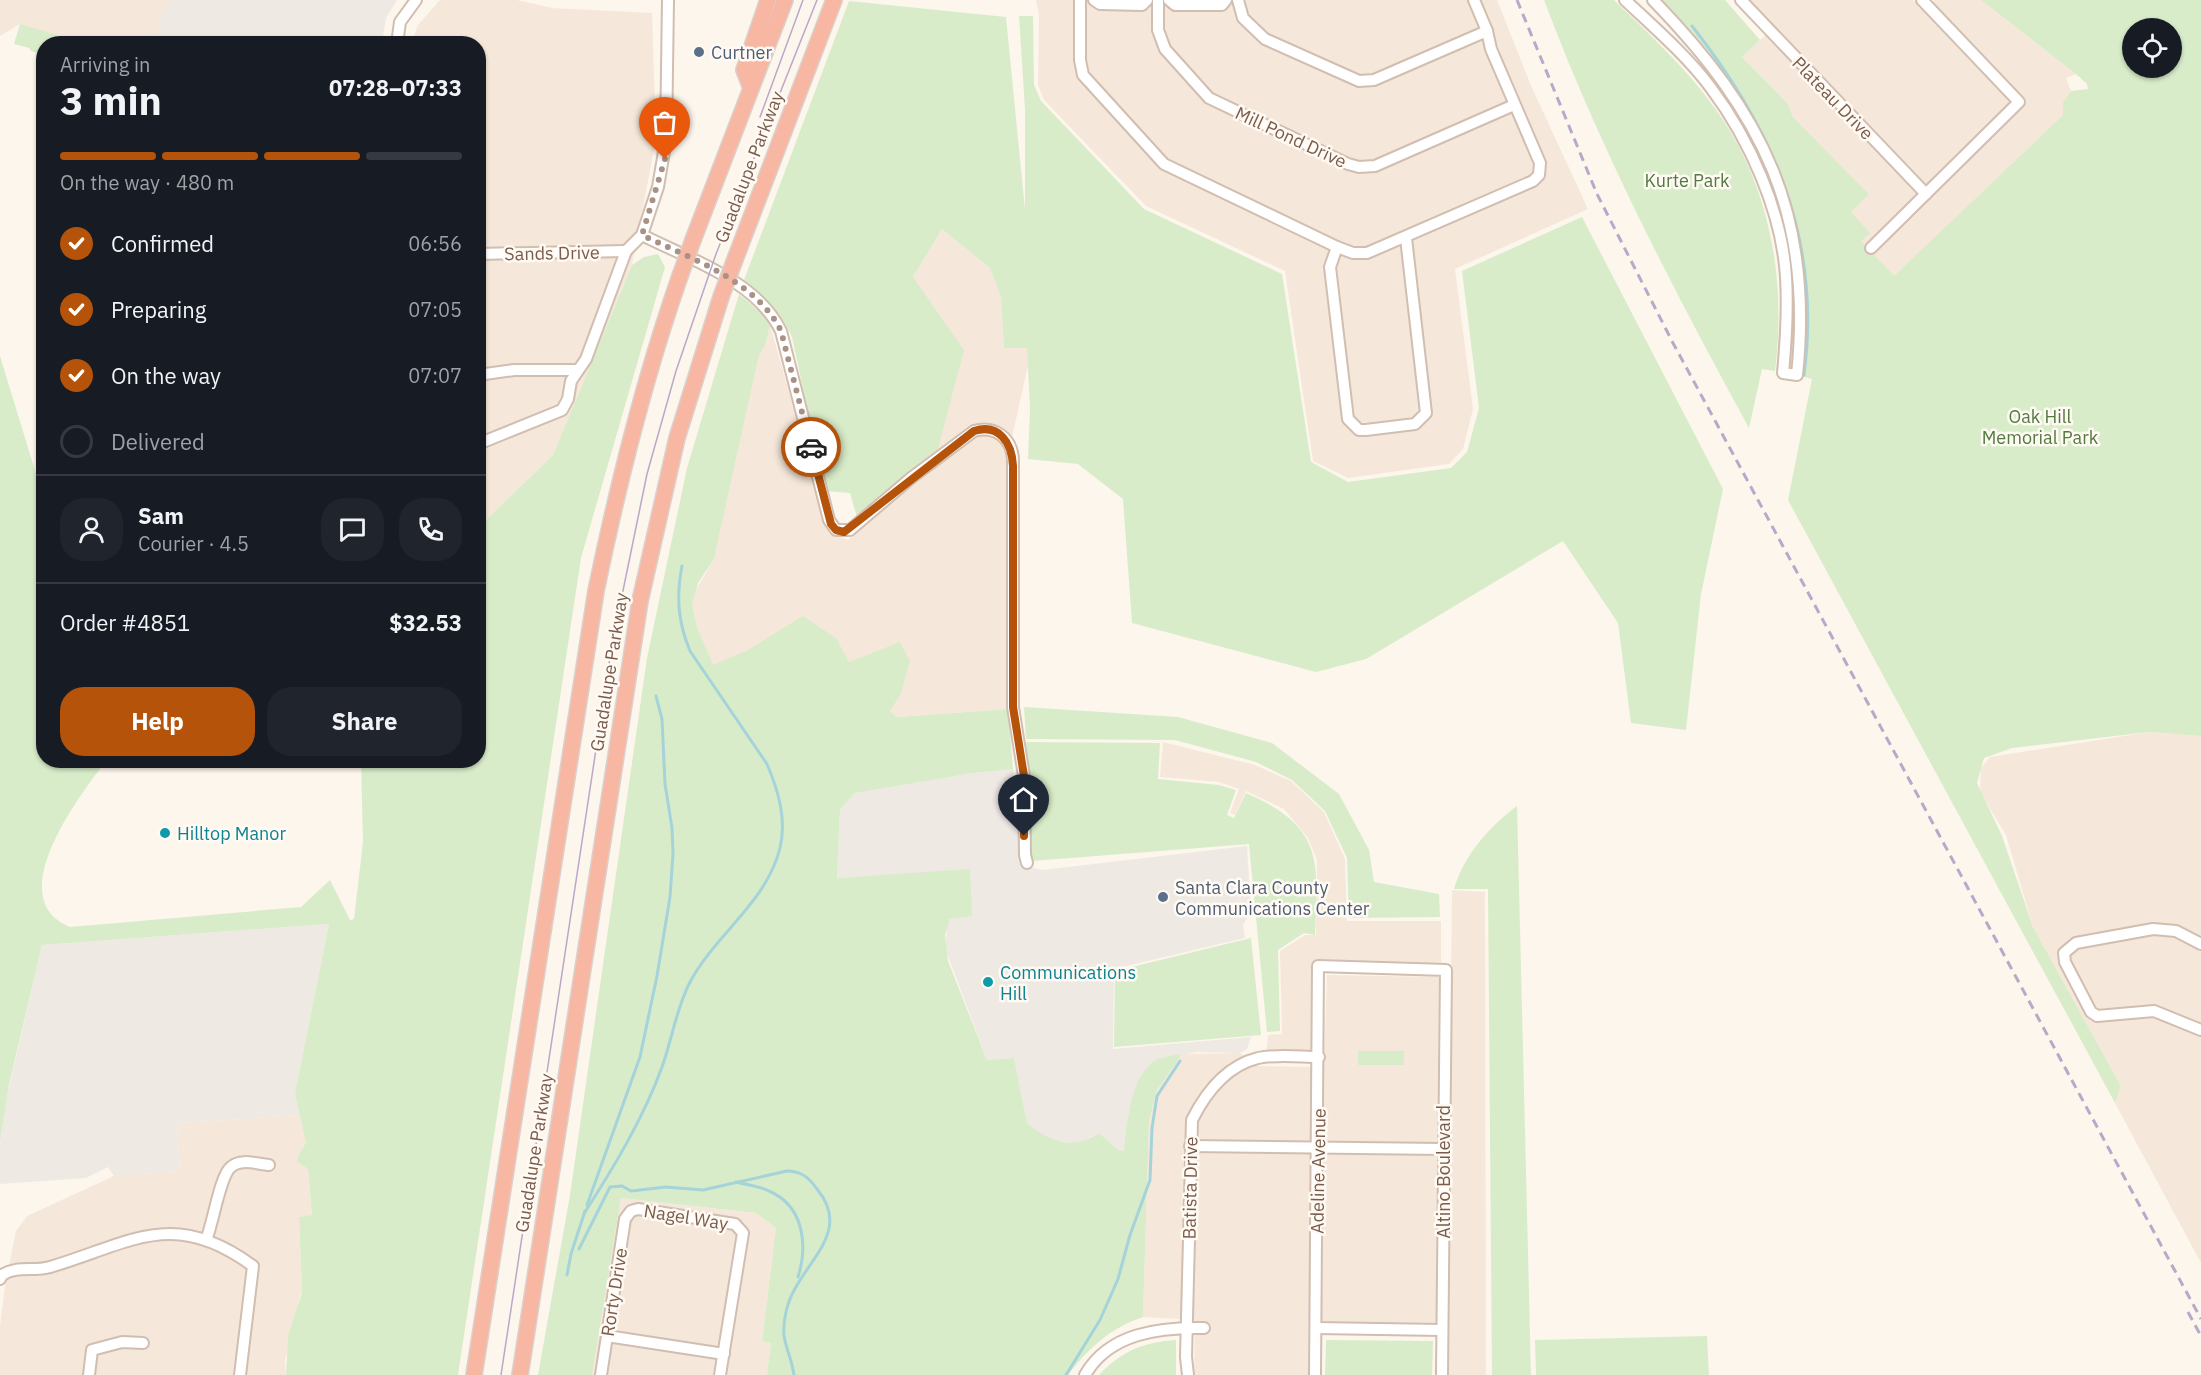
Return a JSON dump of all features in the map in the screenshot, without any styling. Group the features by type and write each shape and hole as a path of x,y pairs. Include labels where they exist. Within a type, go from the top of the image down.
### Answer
{"highway":[{"path":"766,30 768,0"},
{"name":"Guadalupe Parkway","path":"474,1375 596,591 613,507 634,425 680,276 751,88 766,30 785,0"},
{"name":"Guadalupe Parkway","path":"520,1375 640,601 657,518 683,417 721,297 834,0"}],"street":[{"path":"398,36 400,22 416,0"},
{"path":"486,441 562,410 576,370 586,359 626,251 642,235 665,159 668,0"},
{"path":"1080,0 1080,60 1083,75 1164,164 1353,253 1368,253 1406,238 1536,179 1540,171 1540,163 1491,49 1487,31 1474,0"},
{"path":"1094,0 1100,4 1142,5 1147,0"},
{"name":"Mill Pond Drive","path":"1158,0 1158,30 1165,49 1209,98 1347,164 1359,167 1375,166 1514,105"},
{"path":"1170,0 1175,5 1222,4 1226,0"},
{"path":"1238,0 1243,18 1265,39 1359,81 1374,80 1487,31"},
{"path":"1625,0 1674,46 1711,88 1739,133 1760,174 1776,226 1786,275 1787,329 1784,373 1797,375 1802,330 1798,271 1790,220 1773,166 1723,80 1685,33 1653,0"},
{"name":"Plateau Drive","path":"1741,0 1926,194"},
{"path":"1871,248 2019,102 1922,0"},
{"path":"642,235 743,289 773,316 781,331 829,519 836,530 850,530 911,478 974,431 984,429 995,431 1009,443 1013,466 1013,707 1024,776 1024,855 1027,863"},
{"path":"1337,247 1330,267 1348,419 1359,430 1415,424 1426,413 1406,238"},
{"name":"Sands Drive","path":"486,254 626,251"},
{"path":"486,374 514,370 576,370"},
{"path":"2201,944 2176,931 2153,929 2076,943 2064,953 2065,962 2091,1012 2097,1016 2154,1011 2201,1030"},
{"name":"Altino Boulevard","path":"1318,966 1446,970 1442,1375"},
{"name":"Adeline Avenue","path":"1315,1375 1318,966"},
{"name":"Batista Drive","path":"1188,1375 1192,1120 1200,1103 1212,1088 1234,1069 1259,1058 1319,1057"},
{"path":"1190,1146 1443,1149"},
{"path":"206,1240 214,1221 225,1176 230,1167 241,1162 269,1165"},
{"name":"Nagel Way","path":"631,1211 638,1209 692,1217 735,1224 740,1228 743,1238 724,1354"},
{"name":"Rorty Drive","path":"601,1375 625,1220 631,1211"},
{"path":"1,1277 14,1269 47,1268 139,1237 182,1234 206,1240 253,1266 240,1375"},
{"path":"1085,1375 1107,1350 1125,1341 1162,1328 1204,1328"},
{"path":"1316,1328 1442,1330"},
{"path":"607,1336 724,1354 720,1375"},
{"path":"89,1375 92,1350 122,1342 143,1343"}],"shaded area":[{"path":"0,0 170,0 154,36 57,36 20,24 0,36"},
{"path":"170,0 397,0 386,18 383,36 154,36"},
{"path":"440,0 517,0 552,8 652,13 656,139 632,265 553,455 486,520 486,36 414,36 418,25"},
{"path":"1036,0 1497,0 1532,88 1588,209 1455,269 1473,409 1463,449 1449,464 1348,478 1313,461 1285,271 1146,206 1044,100 1038,85 1039,15"},
{"path":"1749,0 1913,0 1923,11 1934,0 1981,0 2076,74 2066,78 2071,91 2063,102 2063,115 1894,277 1860,241 1850,212 1869,194 1793,117 1788,104 1742,57 1774,27"},
{"path":"942,229 990,268 1001,297 1004,348 1032,348 1008,455 1008,709 897,717 890,711 900,696 849,662 837,639 748,650 713,666 697,627 692,604 694,593 714,559 759,354 765,346 770,325 829,533 848,540 880,508 934,466 913,277"},
{"path":"2149,732 2201,736 2201,1263 2115,1103 2121,1086 2033,927 2006,835 1980,792 1981,768 1990,757"},
{"path":"1163,742 1255,765 1291,781 1324,812 1345,859 1347,921 1441,921 1441,964 1316,965 1316,1053 1266,1053 1268,1035 1282,1034 1280,951 1305,935 1316,935 1317,860 1308,838 1284,809 1246,791 1235,815 1230,813 1239,789 1219,782 1160,777"},
{"path":"1013,769 1020,865 1042,870 1247,846 1251,912 1243,925 1245,938 1114,969 1113,1049 1251,1037 1247,1049 1240,1053 1196,1052 1155,1061 1136,1089 1129,1110 1124,1151 1118,1150 1099,1133 1081,1143 1071,1144 1044,1136 1027,1123 1014,1058 987,1060 945,948 947,927 970,870 837,878 840,810 854,792"},
{"path":"1452,890 1485,892 1486,1375 1447,1375"},
{"path":"329,924 295,1093 301,1115 177,1123 180,1171 114,1176 108,1167 86,1178 0,1184 0,1145 5,1105 42,945"},
{"path":"1327,975 1439,977 1436,1323 1308,1322 1308,1375 1194,1375 1195,1320 1143,1317 1149,1121 1157,1090 1179,1059 1179,1054 1240,1053 1254,1066 1324,1067"},
{"path":"301,1115 306,1143 298,1155 297,1162 308,1169 312,1216 299,1217 302,1292 285,1361 286,1375 0,1375 0,1326 5,1286 16,1231 27,1216 114,1176 180,1171 177,1123"},
{"path":"621,1198 756,1213 776,1228 762,1341 771,1343 767,1375 592,1375"}],"green space":[{"name":"Kurte Park","path":"1544,0 1614,0 1665,50 1700,89 1731,132 1747,164 1760,196 1769,230 1778,300 1775,371 1762,369 1749,428 1613,164"},
{"name":"Oak Hill Memorial Park","path":"1662,0 1725,0 1760,40 1742,57 1788,104 1793,117 1869,194 1851,212 1870,233 1861,241 1894,276 2063,115 2063,102 2071,91 2088,89 2087,84 2076,74 1981,0 2201,0 2201,736 2149,732 2012,748 1984,758 1977,783 2002,836 2033,927 2121,1086 2115,1103 1788,500 1812,379 1801,376 1805,301 1798,238 1773,162 1756,126 1713,59 1689,28"},
{"path":"849,1 1006,17 1025,210 1025,109 1019,16 1033,16 1034,85 1041,101 1144,209 1282,274 1311,462 1348,482 1451,468 1467,452 1479,408 1462,271 1582,217 1723,489 1701,594 1686,730 1631,723 1618,623 1563,541 1366,659 1316,672 1132,623 1123,499 1078,464 1028,459 1030,408 1027,348 1004,348 1001,297 990,268 942,229 913,277 964,350 937,453 893,485 857,517 850,493 825,491 792,337 772,306 744,280"},
{"path":"20,24 58,35 36,36 36,53 14,44"},
{"path":"658,254 665,267 581,558 458,1375 286,1375 288,1336 302,1292 299,1217 312,1215 308,1169 297,1162 298,1155 306,1143 295,1093 329,924 42,945 9,1085 0,1142 0,356 36,474 36,768 101,768 80,797 52,846 44,871 42,894 50,913 70,927 301,907 330,880 350,920 354,919 363,842 361,768 486,768 486,520 553,455 632,265 644,257"},
{"path":"739,294 761,313 770,325 765,346 759,355 714,559 698,583 692,604 697,627 713,665 748,650 803,616 837,639 849,662 900,642 910,661 900,696 890,711 897,717 1008,709 1013,769 973,773 854,793 840,810 837,878 970,869 972,916 950,919 945,935 948,961 987,1060 1014,1058 1027,1123 1044,1135 1071,1143 1089,1139 1099,1133 1118,1150 1124,1151 1131,1101 1141,1077 1156,1060 1179,1054 1179,1059 1157,1090 1149,1121 1143,1317 1110,1333 1084,1356 1068,1375 767,1375 771,1343 762,1341 776,1228 756,1213 621,1198 592,1375 538,1375 570,1195 647,658 687,468"},
{"path":"1024,707 1178,717 1272,743 1339,794 1369,850 1374,882 1439,894 1440,917 1349,918 1347,858 1325,811 1292,780 1256,762 1175,740 1026,739"},
{"path":"1026,742 1160,743 1158,779 1219,785 1236,790 1227,815 1234,818 1246,793 1290,819 1303,833 1311,849 1315,866 1315,935 1304,933 1278,950 1280,1031 1267,1032 1249,844 1032,861"},
{"path":"1517,806 1531,1375 1492,1375 1488,889 1454,889 1471,853 1487,833"},
{"path":"1251,938 1261,1035 1114,1047 1115,971"},
{"path":"1358,1051 1404,1051 1404,1065 1358,1065"},
{"path":"1707,1336 1709,1375 1536,1375 1535,1340"},
{"path":"1176,1340 1176,1375 1099,1375 1116,1360 1134,1349"},
{"path":"1326,1340 1433,1341 1432,1375 1325,1375"}],"waterway":[{"path":"1692,26 1721,65 1747,106 1786,189 1798,233 1806,279 1808,326 1804,375"},
{"path":"585,1212 617,1160 655,1086 689,984 712,950 752,903 763,886 773,868 782,837 780,805 767,764 690,651 679,609 682,566"},
{"path":"587,1205 640,1057 670,897 672,828 665,784 662,719 656,696"},
{"path":"1066,1375 1100,1320 1118,1279 1130,1235 1150,1180 1152,1128 1157,1096 1180,1061"},
{"path":"579,1249 610,1187 622,1186 631,1191 666,1187 703,1190 787,1171 805,1176 817,1189 827,1206 830,1222 827,1236 800,1280 786,1312 784,1338 794,1375"},
{"path":"736,1182 769,1191 790,1206 796,1216 802,1240 803,1252 798,1277"},
{"path":"567,1275 571,1254 585,1211"}],"tram line":[{"path":"760,117 803,0"},
{"path":"501,1375 612,644 647,474 676,371 716,254 817,0"}],"railway":[{"path":"1517,0 1597,194 1673,343 2201,1319"},
{"path":"2188,1312 2201,1336"}],"way so far":[{"path":"665,159 642,235 706,267 743,289 761,302 773,316 781,331 811,447"}],"place":[{"name":"Curtner","path":"699,52"},
{"name":"Hilltop Manor","path":"165,833"},
{"name":"Santa Clara County Communications Center","path":"1163,897"},
{"name":"Communications Hill","path":"988,982"}],"route":[{"path":"811,447 829,519 833,528 844,532 974,431 984,429 995,431 1009,443 1013,466 1013,707 1024,776 1024,836"}]}
